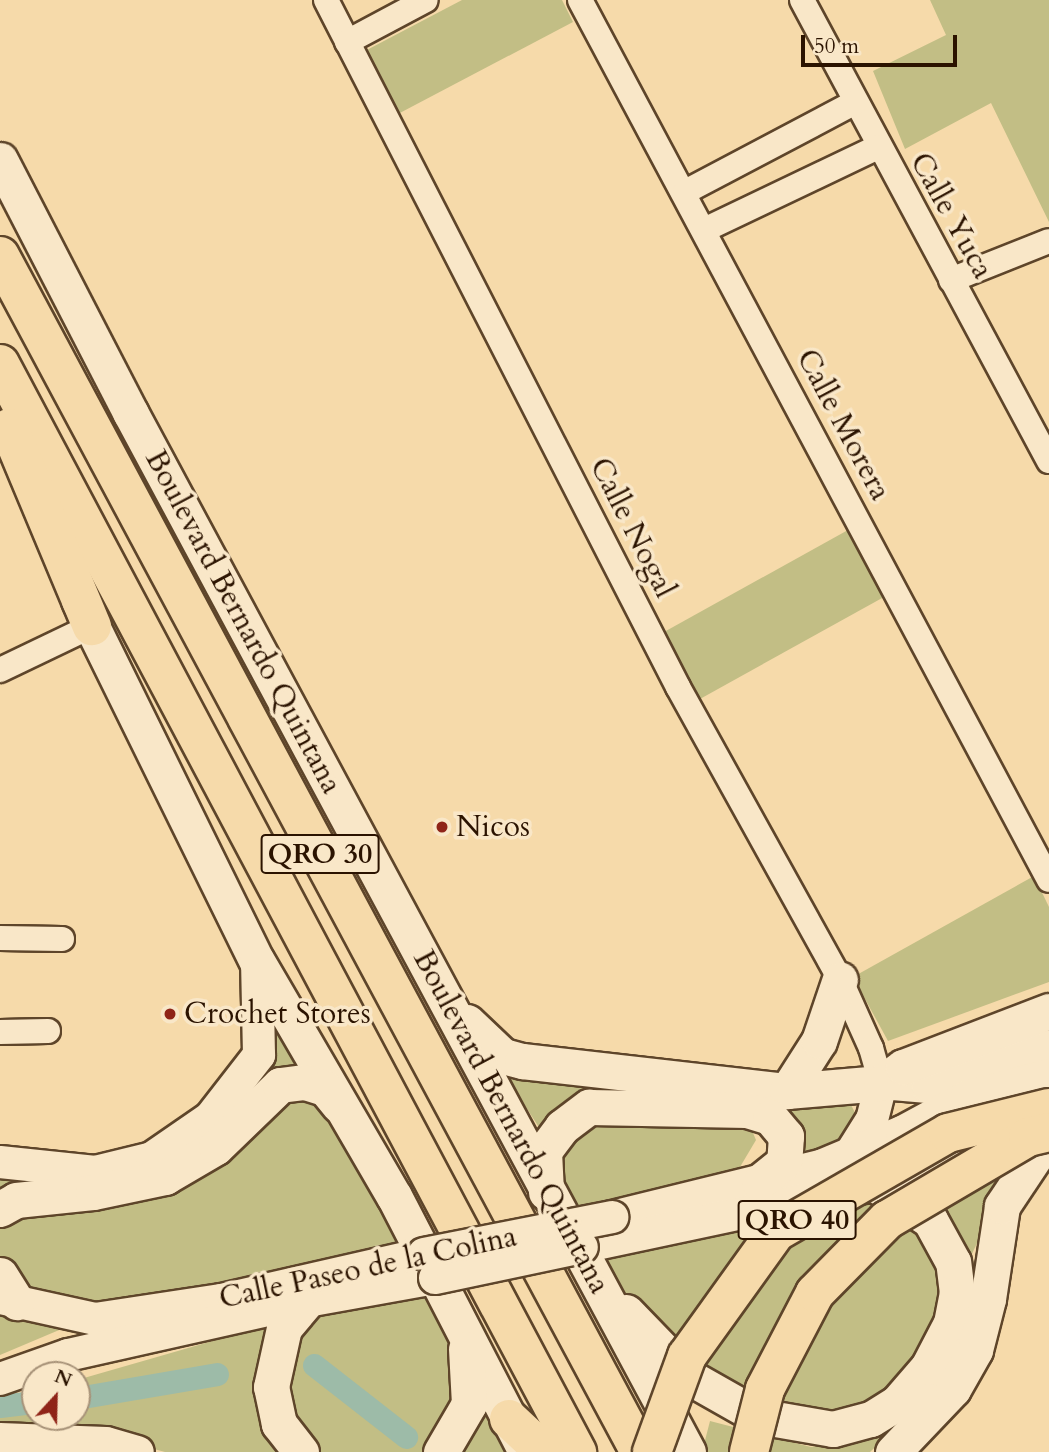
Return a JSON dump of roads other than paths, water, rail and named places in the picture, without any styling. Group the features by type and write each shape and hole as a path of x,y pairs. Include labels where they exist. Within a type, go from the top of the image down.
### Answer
{"main road":[{"name":"Boulevard Bernardo Quintana","path":"0,160 130,412 546,1192 688,1452"},
{"name":"Boulevard Bernardo Quintana","path":"0,231 8,271 639,1452"},
{"name":"QRO 30","path":"0,364 577,1452"},
{"path":"0,407 92,626"},
{"path":"0,454 92,626 257,961 394,1196 517,1436 544,1452"},
{"path":"787,1091 820,1041 840,979"},
{"path":"442,993 503,1056 787,1091 881,1083 904,1067 1049,1011"},
{"path":"0,1209 16,1200 93,1192 165,1177 216,1147 280,1086 305,1082 325,1088 343,1111"},
{"path":"546,1192 544,1151 562,1127 589,1107 747,1110 770,1117 786,1136 784,1162 759,1182"},
{"name":"QRO 40","path":"652,1452 687,1356 776,1232 948,1133 1049,1108"},
{"name":"QRO 40","path":"749,1452 765,1390 815,1293 887,1220 1028,1137 1047,1139"},
{"path":"893,1452 953,1389 975,1350 988,1299 1002,1206 1047,1139"},
{"path":"592,1274 689,1377 728,1403 758,1416 833,1429 871,1419 897,1403 928,1367 951,1323 957,1293 953,1262 930,1220 878,1186"},
{"path":"301,1452 279,1423 271,1387 284,1328 307,1301"},
{"path":"441,1452 469,1404 470,1366 463,1331"}],"street":[{"name":"Calle Nogal","path":"326,0 678,687 840,979 872,1048 881,1083"},
{"path":"347,42 426,0"},
{"name":"Calle Morera","path":"580,0 685,192 1049,880"},
{"name":"Calle Yuca","path":"802,0 878,148 1049,461"},
{"path":"685,192 856,102"},
{"path":"704,230 878,148"},
{"path":"951,281 1049,241"},
{"path":"0,670 92,626"},
{"path":"0,938 62,939"},
{"path":"0,1162 94,1172 152,1158 210,1118 259,1055 257,961"},
{"path":"0,1032 48,1031"},
{"path":"851,1153 928,1087 1049,1046"},
{"name":"Calle Paseo de la Colina","path":"613,1229 851,1153 967,1097 1049,1075"},
{"path":"851,1153 876,1111 881,1083 928,1087"},
{"name":"Calle Paseo de la Colina","path":"6,1292 95,1320 420,1268 613,1229 878,1186 1047,1139"},
{"name":"Calle Paseo de la Colina","path":"0,1379 68,1355 307,1301 420,1268"},
{"path":"0,1439 106,1443 138,1452"}],"waterway":[{"path":"314,1365 406,1437"},
{"path":"91,1396 217,1374"},
{"path":"0,1406 21,1404"}],"place":[{"name":"Nicos","path":"442,827"},
{"name":"Crochet Stores","path":"170,1014"}]}
